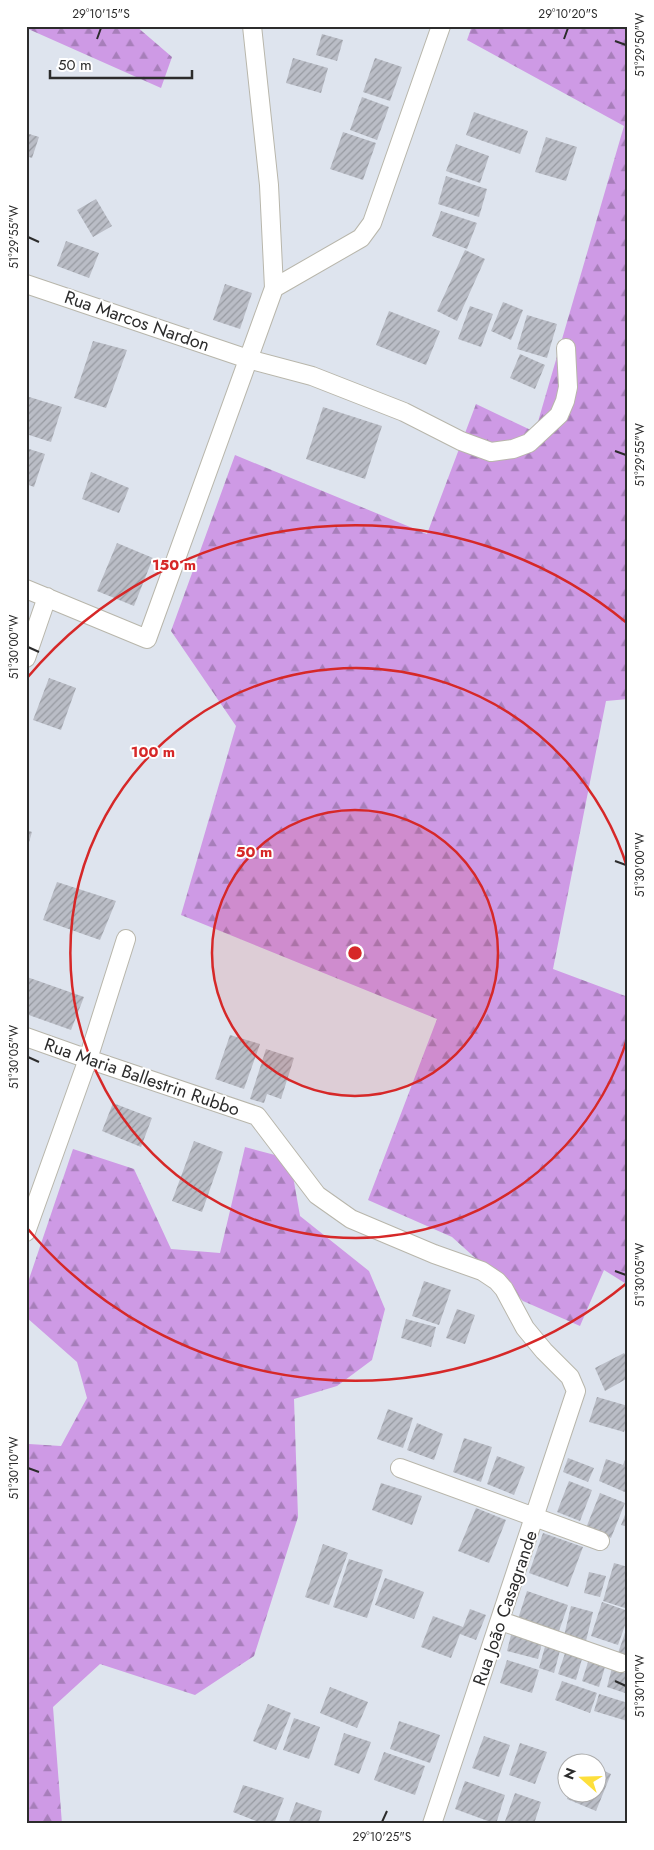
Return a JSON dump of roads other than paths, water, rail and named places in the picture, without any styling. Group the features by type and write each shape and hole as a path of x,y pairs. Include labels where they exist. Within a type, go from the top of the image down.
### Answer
{"street":[{"path":"26,589 146,639 274,288 269,185 252,26"},
{"path":"274,288 361,238 372,223 441,26"},
{"name":"Rua Marcos Nardon","path":"26,284 248,359 312,376 404,412 461,441 491,452 513,449 529,443 559,415 566,401 568,387 566,348"},
{"path":"26,658 47,597"},
{"path":"26,1232 88,1059 126,939"},
{"name":"Rua Maria Ballestrin Rubbo","path":"26,1037 258,1116 318,1195 351,1218 434,1254 482,1271 497,1281 504,1289 525,1328 544,1351 570,1377 576,1391"},
{"name":"Rua João Casagrande","path":"432,1824 576,1391"},
{"path":"400,1468 600,1541"},
{"path":"501,1621 621,1663"}]}
